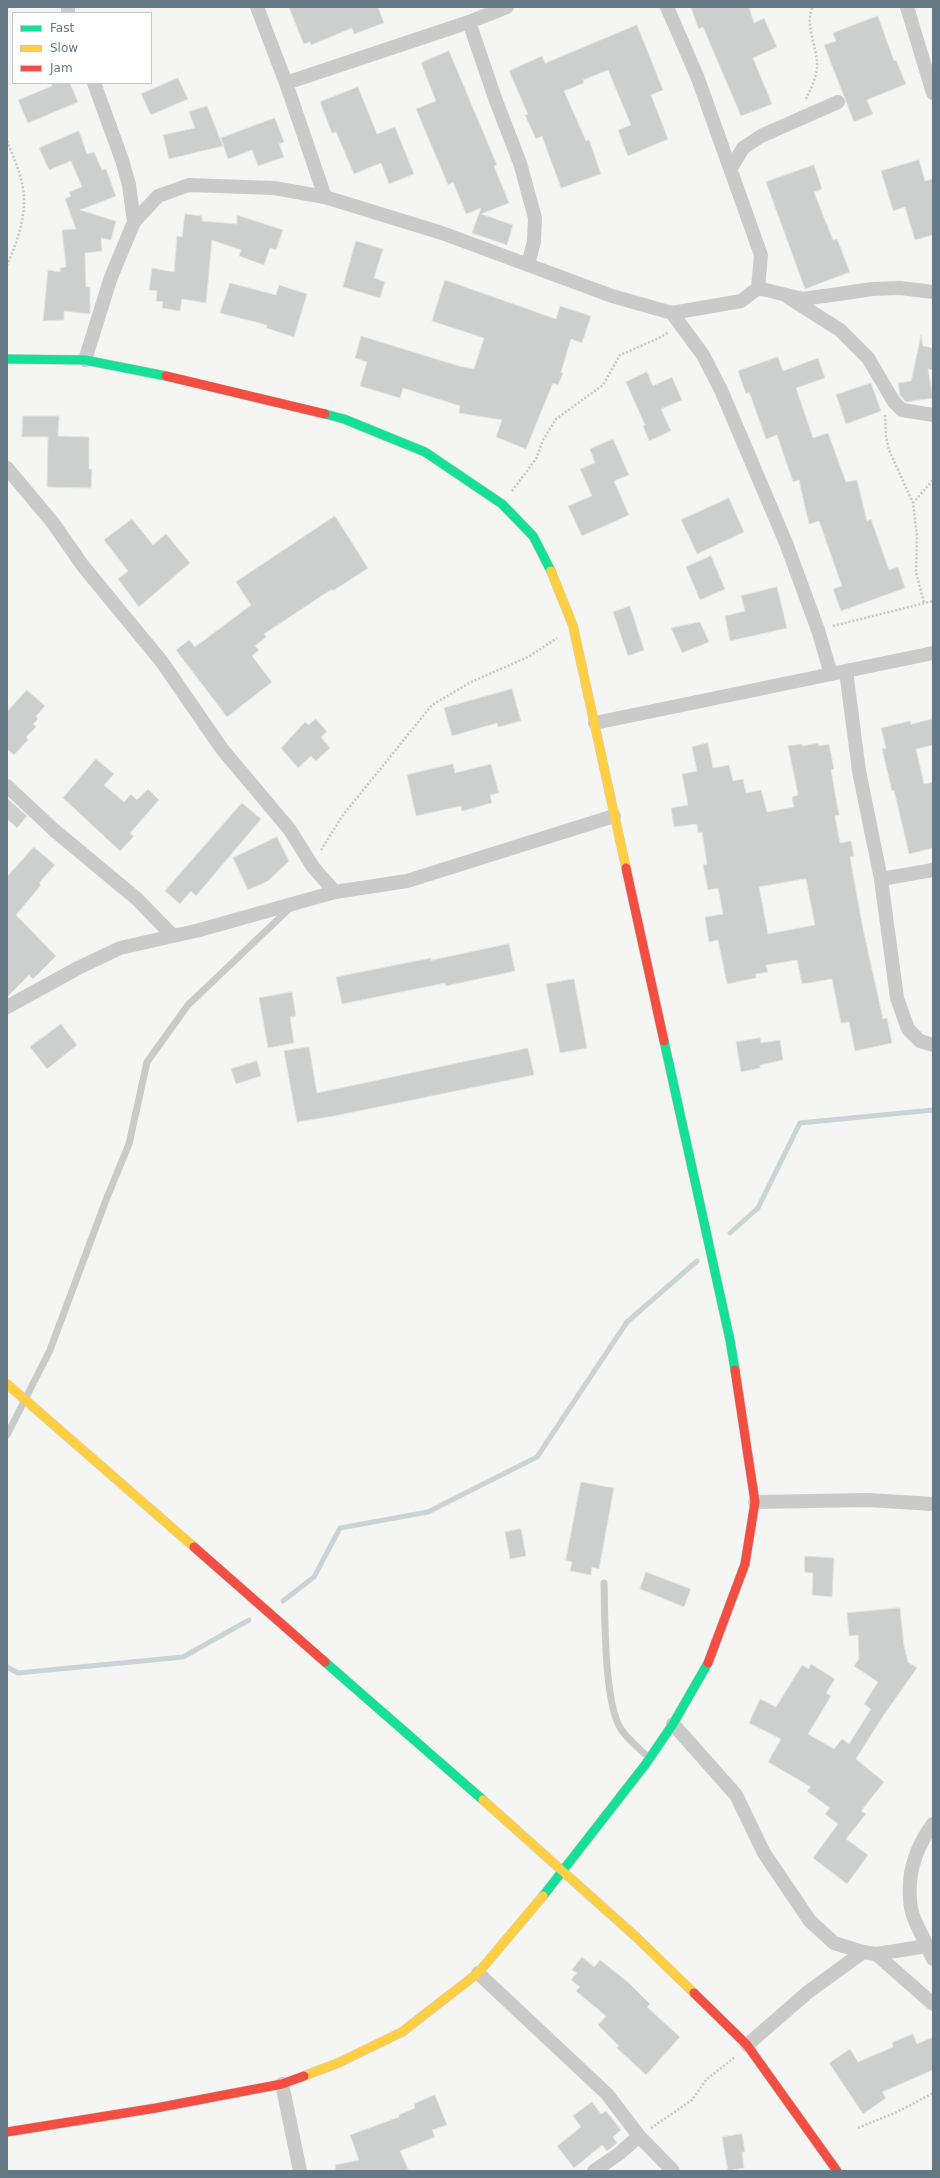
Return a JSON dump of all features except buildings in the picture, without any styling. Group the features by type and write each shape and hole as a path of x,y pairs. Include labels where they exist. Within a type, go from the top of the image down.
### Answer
{"street":[{"path":"257,7 286,83 325,197"},
{"path":"286,83 470,22 507,7"},
{"path":"85,360 111,277 134,222 158,196 189,185 274,188 325,197 442,233 528,266 676,318 741,302 758,288 761,255 697,76 667,7"},
{"path":"907,7 933,93"},
{"path":"470,22 496,101 520,163 535,218 534,242 528,266"},
{"path":"94,84 122,160 129,185 134,222"},
{"path":"731,168 743,148 761,136 838,102"},
{"path":"758,288 788,297 803,299 873,289 900,288 933,292"},
{"path":"788,297 840,330 868,358 894,402 902,410 933,415"},
{"path":"676,318 703,355 721,390 786,543 818,630 831,674"},
{"path":"7,360 37,358 85,360 137,369 344,420 425,452 502,504 533,536 556,580 573,626 730,1340 755,1502 745,1564 711,1657 673,1724 564,1871 478,1973 402,2032 338,2063 282,2084 156,2108 7,2132"},
{"path":"7,468 53,523 83,566 162,662 222,749 290,830 313,866 335,892"},
{"path":"595,723 933,653"},
{"path":"846,671 859,771 880,879 897,998 908,1030 920,1041 933,1045"},
{"path":"7,786 54,830 137,899 173,936"},
{"path":"7,1008 78,968 120,948 196,931 335,892 407,881 614,816"},
{"path":"880,879 933,870"},
{"path":"7,1384 564,1871 635,1936 746,2045 837,2171"},
{"path":"755,1502 868,1500 933,1504"},
{"path":"673,1724 736,1795 764,1853 810,1920 834,1944 870,1953 927,1946"},
{"path":"933,1824 917,1850 910,1871 911,1909 933,1959"},
{"path":"746,2045 808,1992 870,1953"},
{"path":"870,1953 933,2004"},
{"path":"478,1973 608,2094 639,2136 672,2171"},
{"path":"282,2084 300,2171"},
{"path":"594,2171 620,2153 639,2136"}],"lane":[{"path":"7,1435 50,1350 106,1200 129,1144 147,1062 188,1004 296,902"},
{"path":"604,1583 609,1679 614,1712 621,1729 649,1758"}],"path":[{"path":"796,121 814,80 818,63 813,46 811,28 811,10 813,7"},
{"path":"7,141 18,167 24,197 18,241 7,265"},
{"path":"502,504 536,459 550,426 556,419 603,385 620,355 657,340 676,318"},
{"path":"887,390 885,418 888,443 913,503 917,536 916,572 924,603"},
{"path":"913,503 933,480"},
{"path":"818,630 933,601"},
{"path":"313,866 317,856 343,815 432,705 471,682 528,657 573,626"},
{"path":"639,2136 692,2100 706,2080 746,2045"},
{"path":"858,2128 897,2112 933,2093"}],"waterway":[{"path":"730,1233 758,1208 800,1123 933,1110"},
{"path":"283,1601 314,1577 340,1528 428,1512 537,1457 627,1322 697,1261"},
{"path":"7,1667 18,1673 183,1657 249,1620"}],"traffic: fast":[{"path":"7,359 85,360 166,376"},
{"path":"325,414 344,419 425,452 502,504 533,536 551,571"},
{"path":"664,1041 730,1340 735,1370"},
{"path":"325,1662 483,1800"},
{"path":"543,1896 645,1765 673,1724 708,1663"}],"traffic: slow":[{"path":"551,571 573,626 626,868"},
{"path":"7,1384 194,1547"},
{"path":"483,1800 635,1936 694,1993"},
{"path":"304,2076 338,2063 402,2032 478,1973 543,1896"}],"traffic: jam":[{"path":"166,376 325,414"},
{"path":"626,868 664,1041"},
{"path":"708,1663 745,1564 755,1502 735,1370"},
{"path":"194,1547 325,1662"},
{"path":"694,1993 747,2045 837,2171"},
{"path":"7,2132 156,2108 282,2084 304,2076"}]}
